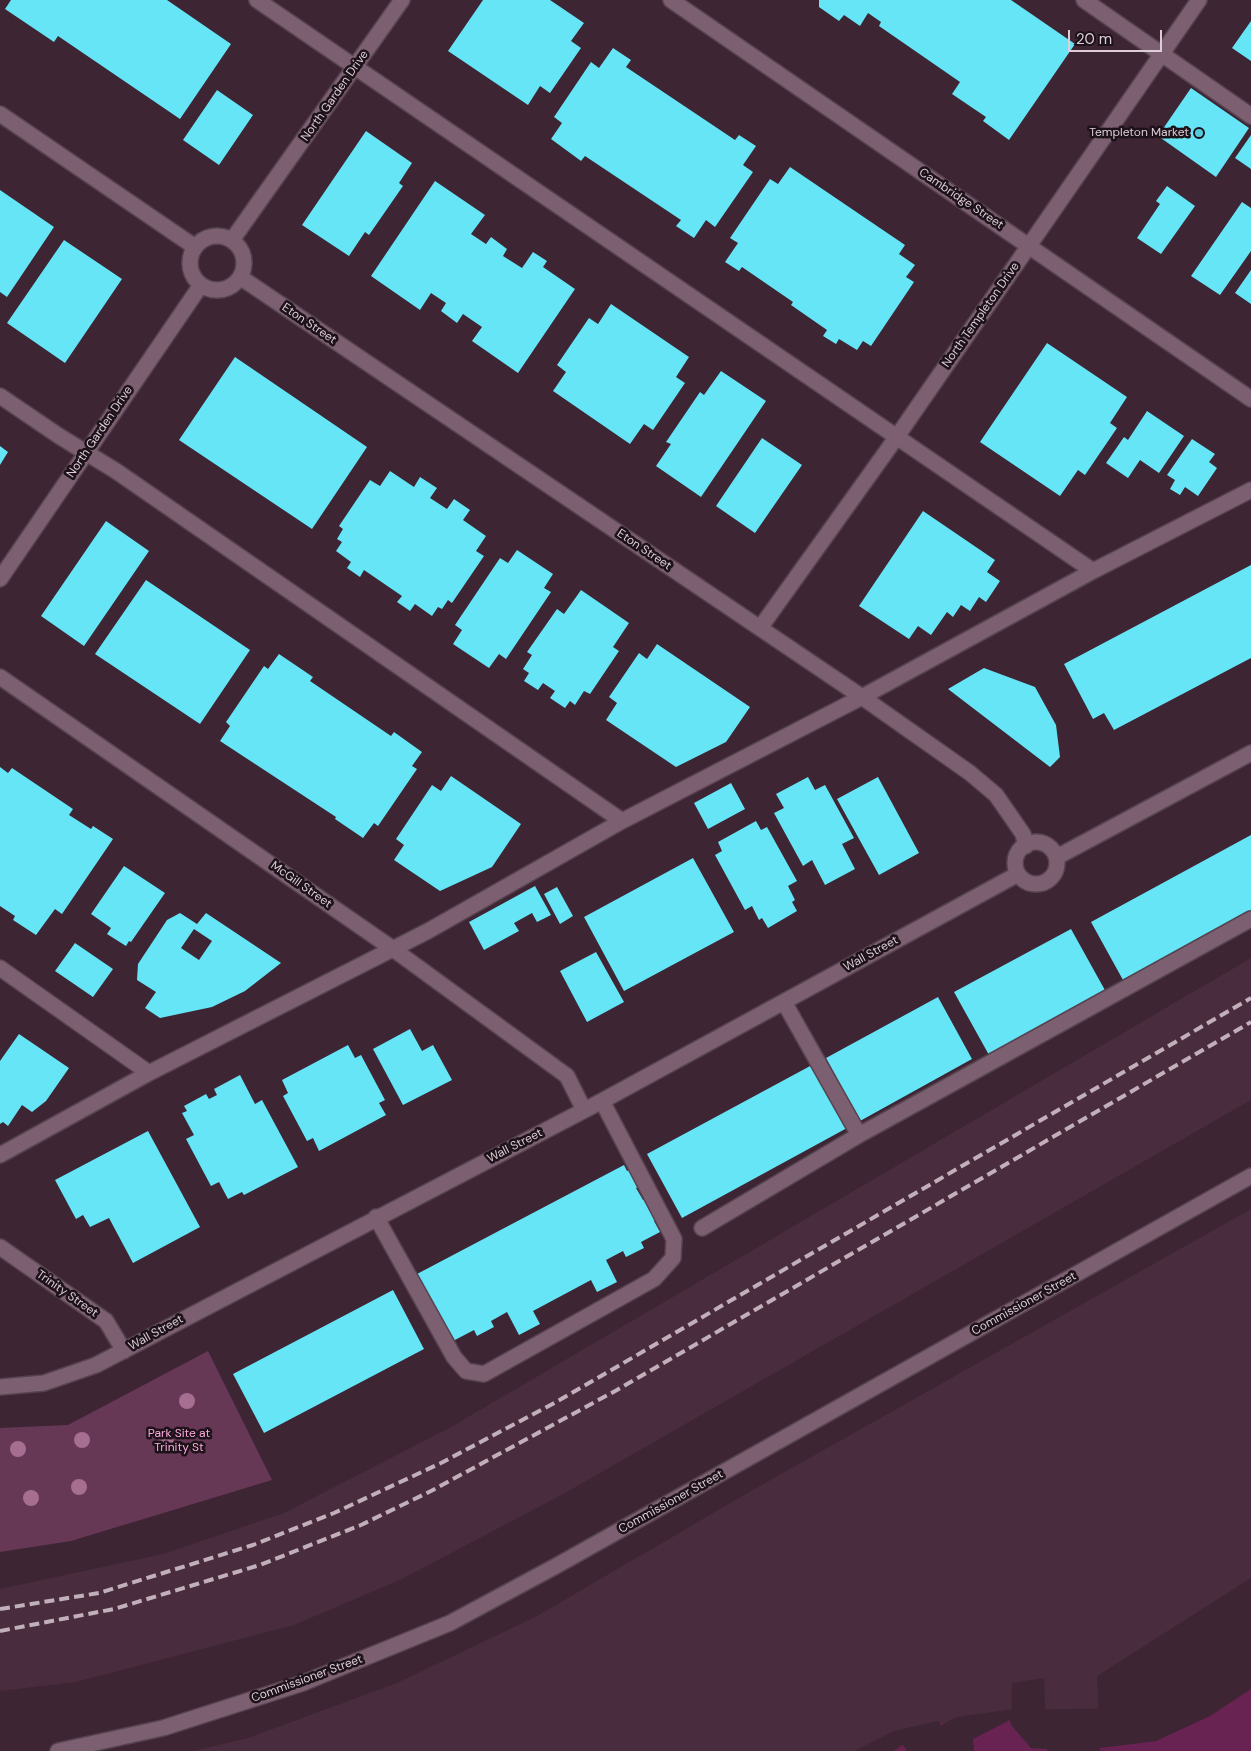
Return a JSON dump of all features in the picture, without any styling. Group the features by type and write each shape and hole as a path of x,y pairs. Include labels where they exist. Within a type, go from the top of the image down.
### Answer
{"street":[{"path":"257,0 1093,571"},
{"name":"North Garden Drive","path":"232,240 402,0"},
{"name":"Cambridge Street","path":"670,0 1251,399"},
{"path":"1084,0 1251,116"},
{"name":"North Templeton Drive","path":"760,628 896,438 1199,0"},
{"path":"0,114 195,247"},
{"path":"217,236 232,240 243,253 244,270 240,278 226,288 218,290 201,285 191,271 190,262 195,247 201,241 217,236"},
{"name":"Eton Street","path":"240,278 862,697 970,772 996,795 1023,834 1026,846"},
{"name":"North Garden Drive","path":"0,579 201,285"},
{"path":"0,396 116,471 622,821"},
{"path":"0,1155 149,1073 428,931 622,821 862,697 1093,571 1251,490"},
{"name":"McGill Street","path":"0,677 393,948 567,1076 584,1110"},
{"path":"1057,857 1251,753"},
{"path":"1038,842 1044,844 1057,857 1053,876 1042,884 1028,883 1018,874 1015,861 1020,850 1026,846 1038,842"},
{"name":"Wall Street","path":"0,1387 44,1383 96,1366 376,1217 602,1101 1018,874"},
{"path":"702,1228 859,1134 1251,919"},
{"path":"0,968 149,1073"},
{"path":"784,1002 859,1134"},
{"path":"376,1217 454,1357 466,1371 484,1374 654,1279 673,1258 674,1239 602,1101"},
{"name":"Commissioner Street","path":"58,1751 163,1728 303,1683 450,1623 1251,1176"},
{"name":"Trinity Street","path":"0,1247 106,1322 124,1351"}],"shaded area":[{"path":"1251,958 1251,1100 567,1492 402,1579 294,1625 76,1682 0,1691 0,1589 163,1554 284,1513 451,1427"},
{"path":"1251,1209 1251,1578 1097,1676 1100,1751 1047,1751 1044,1678 1012,1683 1011,1720 893,1751 193,1751 248,1738 397,1683 537,1616 751,1491"},
{"path":"1251,1637 1251,1751 857,1751 895,1733 957,1720 1128,1711"}],"green space":[{"name":"Park Site at Trinity St","path":"208,1351 272,1480 71,1541 0,1552 0,1428 68,1425"}],"pier":[{"path":"1251,1635 1251,1689 1210,1716 1156,1741 1100,1748 1100,1751 1047,1751 1047,1749 1031,1748 1011,1725 1010,1720 973,1739 974,1751 907,1751 903,1745 893,1751 854,1751 894,1731 938,1721 941,1725 957,1717 1007,1710 1127,1708 1196,1665"}],"building":[{"path":"11,0 167,0 231,44 180,119 58,36 54,42 5,9"},
{"path":"483,0 550,0 584,23 571,41 581,48 550,93 540,86 528,105 448,51"},
{"path":"819,0 1011,0 1075,44 1009,140 983,121 986,117 952,94 960,82 879,26 881,22 868,13 860,26 844,15 839,21 819,7"},
{"path":"1251,21 1251,61 1232,48"},
{"path":"613,48 631,60 626,67 735,140 739,135 756,146 743,165 753,172 715,227 706,220 694,238 676,226 681,220 585,156 581,161 551,139 562,123 554,117 591,62 599,68"},
{"path":"1191,88 1249,128 1216,177 1158,136"},
{"path":"217,90 253,115 219,165 183,140"},
{"path":"366,131 412,163 399,183 403,186 369,235 365,232 349,256 302,225"},
{"path":"1251,135 1251,169 1235,158"},
{"path":"790,167 905,245 899,254 915,265 906,277 914,282 871,346 863,341 857,350 839,339 836,344 823,336 827,330 791,305 793,302 742,267 739,271 725,262 738,243 730,238 770,179 778,184"},
{"path":"435,181 485,215 471,234 486,244 491,237 507,249 503,256 522,268 533,252 547,261 543,267 575,289 518,373 472,341 482,327 463,314 457,323 441,311 446,303 431,293 420,310 371,276"},
{"path":"1167,186 1195,206 1161,254 1137,238 1160,204 1156,201"},
{"path":"0,190 54,227 7,297 0,292"},
{"path":"1242,202 1251,208 1251,251 1220,295 1191,276"},
{"path":"64,240 122,279 65,363 7,323"},
{"path":"1251,270 1251,304 1235,293"},
{"path":"611,304 689,357 676,377 685,383 653,430 644,424 630,444 553,391 566,372 557,365 589,318 598,324"},
{"path":"1047,343 1127,397 1110,423 1117,428 1085,475 1078,470 1060,496 980,442"},
{"path":"235,357 367,447 312,529 179,440"},
{"path":"721,371 766,401 701,497 656,466 671,444 666,442 700,392 704,395"},
{"path":"1147,411 1184,436 1159,473 1140,460 1128,478 1106,463 1124,437 1128,440"},
{"path":"762,438 802,465 755,533 716,506"},
{"path":"1192,439 1215,454 1209,462 1217,468 1198,496 1185,487 1180,495 1170,489 1175,480 1167,475"},
{"path":"0,446 8,452 0,465"},
{"path":"390,471 414,487 420,477 437,488 430,498 447,509 454,499 470,510 463,520 486,536 476,551 484,556 452,603 448,600 442,609 438,607 432,616 415,604 410,611 397,602 402,596 364,570 360,577 347,568 351,562 336,551 342,542 337,539 343,529 339,526 370,480 380,486"},
{"path":"923,511 995,560 987,572 1000,581 986,602 979,597 970,611 961,605 953,617 947,612 931,635 918,626 909,639 859,606"},
{"path":"106,521 149,551 84,646 41,616"},
{"path":"517,550 553,574 544,588 551,592 506,659 499,654 489,668 453,644 462,630 455,625 500,558 508,563"},
{"path":"1251,565 1251,658 1114,730 1104,713 1093,719 1064,664"},
{"path":"146,580 250,650 200,724 95,654"},
{"path":"581,590 629,623 613,647 619,651 590,694 584,691 575,705 570,701 565,708 550,698 555,691 543,683 538,690 524,681 529,673 523,669 532,655 527,652 557,609 564,614"},
{"path":"657,644 750,707 726,742 676,767 606,720 617,703 609,697 639,653 647,659"},
{"path":"279,654 313,677 310,681 391,736 394,732 422,752 412,766 417,769 378,826 374,823 363,838 335,819 336,817 220,741 230,726 226,722 264,666 268,669"},
{"path":"984,668 1035,687 1056,725 1060,757 1050,767 948,689"},
{"path":"0,767 8,773 12,768 73,809 69,815 91,829 93,826 113,839 62,914 55,909 36,935 13,920 15,916 0,906"},
{"path":"451,776 521,824 492,867 440,891 394,860 404,845 396,839 432,785 441,791"},
{"path":"808,777 815,790 825,785 854,838 842,844 855,869 825,885 812,860 803,866 774,813 784,808 776,794"},
{"path":"878,777 919,853 879,875 837,799"},
{"path":"731,783 745,809 708,829 694,803"},
{"path":"756,821 761,830 767,827 797,881 788,886 795,900 792,902 797,911 768,928 762,918 759,920 752,906 745,910 715,855 722,851 718,842"},
{"path":"1251,835 1251,910 1123,980 1091,922"},
{"path":"693,858 734,932 624,991 584,917"},
{"path":"124,866 165,893 131,942 129,941 126,946 107,934 111,928 91,914"},
{"path":"535,886 551,915 537,922 532,913 514,923 519,931 484,950 469,922"},
{"path":"557,887 573,916 560,924 544,894"},
{"path":"180,913 197,924 206,913 281,963 245,991 212,1007 160,1018 145,1008 156,992 137,980 138,964 167,920","holes":["194,929 212,941 199,960 181,948"]},
{"path":"1071,929 1106,992 989,1055 954,992"},
{"path":"75,943 113,969 93,997 55,971"},
{"path":"596,952 624,1002 587,1022 560,971"},
{"path":"938,997 972,1059 860,1121 826,1058"},
{"path":"410,1029 422,1051 433,1045 452,1080 403,1105 373,1049"},
{"path":"19,1034 69,1068 46,1101 32,1112 22,1105 8,1126 3,1122 0,1124 0,1061"},
{"path":"348,1045 355,1058 361,1055 385,1100 379,1103 386,1115 319,1151 313,1138 307,1141 283,1096 288,1093 282,1080"},
{"path":"812,1065 847,1128 682,1218 647,1154"},
{"path":"240,1075 255,1104 262,1100 298,1167 244,1195 242,1192 228,1199 219,1182 211,1186 186,1139 194,1135 182,1113 187,1111 184,1106 206,1094 209,1099 217,1095 214,1089"},
{"path":"148,1131 200,1227 133,1263 109,1218 90,1227 83,1215 76,1219 55,1180"},
{"path":"624,1165 627,1171 633,1168 642,1185 636,1188 643,1200 649,1197 660,1219 654,1221 660,1232 641,1242 644,1248 626,1257 623,1251 606,1260 617,1282 597,1292 591,1280 533,1311 540,1324 519,1335 507,1312 491,1321 494,1327 477,1336 474,1330 453,1341 414,1283 420,1280 417,1274"},
{"path":"393,1290 424,1349 264,1433 233,1374"}],"railway":[{"path":"0,1609 99,1593 253,1545 334,1513 441,1463 558,1401 1251,998"},
{"path":"0,1631 114,1609 260,1565 361,1525 431,1491 617,1390 1251,1022"}],"place":[{"name":"Templeton Market","path":"1199,133"}]}
